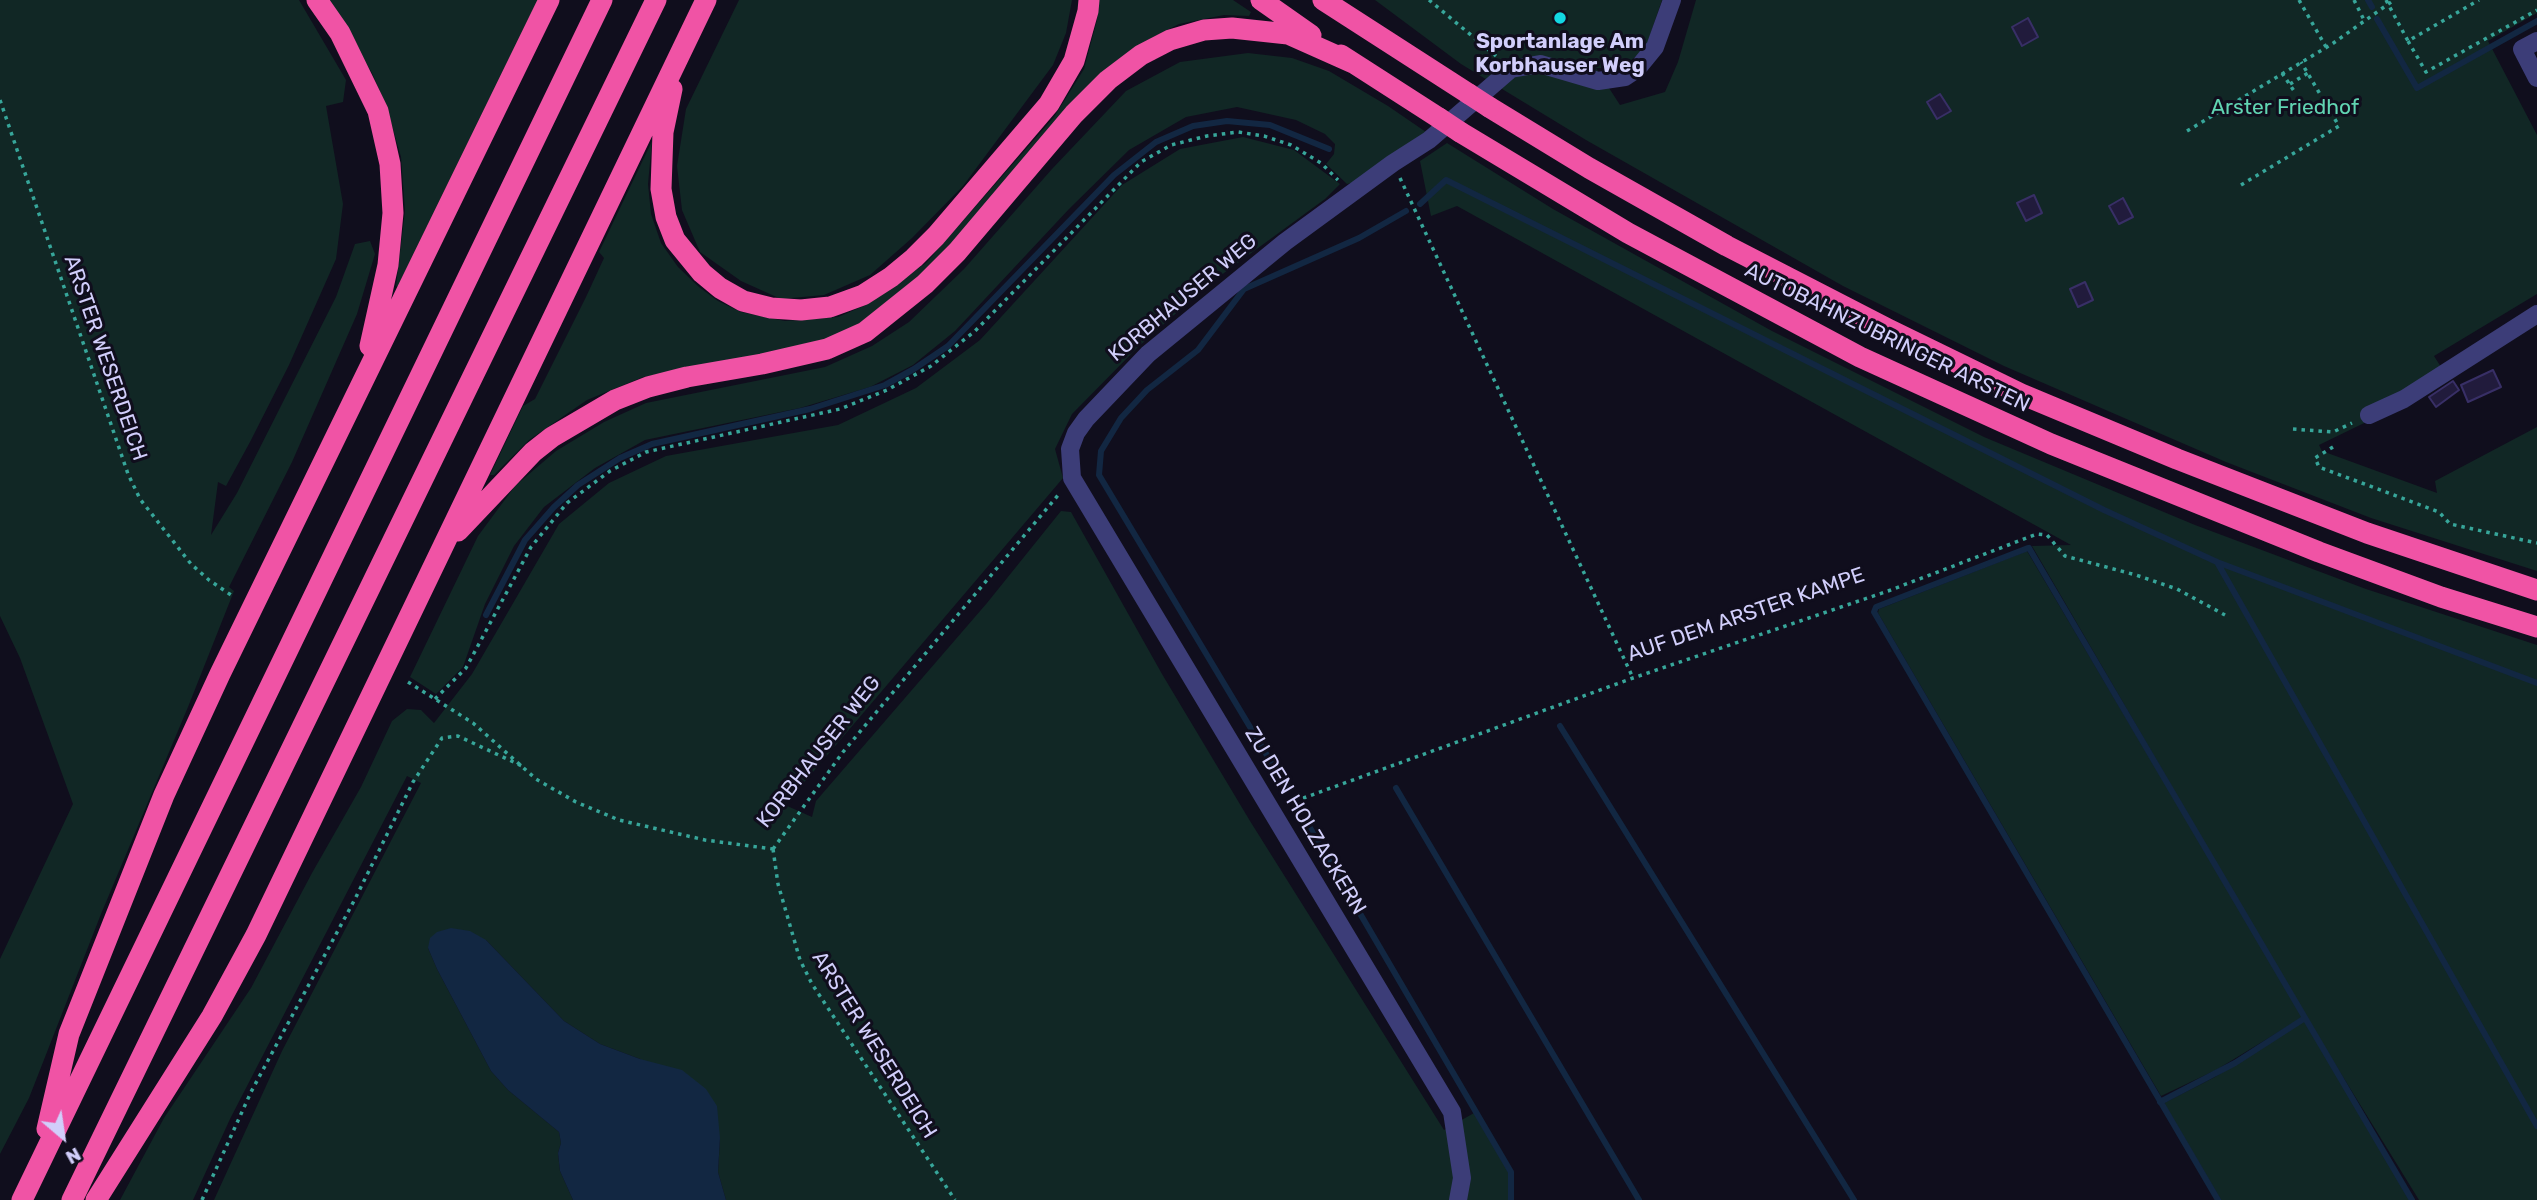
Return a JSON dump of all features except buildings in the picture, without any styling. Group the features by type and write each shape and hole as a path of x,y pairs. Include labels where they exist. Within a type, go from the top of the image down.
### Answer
{"highway":[{"path":"317,0 340,33 378,111 390,164 393,213 388,265 363,379"},
{"path":"39,1165 69,1034 164,795 363,379 549,0"},
{"path":"22,1200 602,0"},
{"path":"76,1192 656,0"},
{"path":"98,1198 212,1016 256,935 706,0"},
{"path":"677,61 663,132 661,163 661,189 666,217 675,240 702,273 720,288 743,301 771,308 801,310 830,307 863,295 914,258 1049,104 1074,61 1088,11 1088,0"},
{"name":"AUTOBAHNZUBRINGER ARSTEN","path":"1261,0 1460,132 1628,233 1860,357 2051,444 2319,552 2441,597 2537,627"},
{"name":"AUTOBAHNZUBRINGER ARSTEN","path":"1323,0 1589,168 1727,246 2021,394 2177,459 2367,533 2537,590"},
{"path":"441,550 533,452 552,437 614,400 648,387 687,377 827,349 865,332 925,284 957,252 1074,114 1108,80 1141,55 1170,40 1204,30 1232,27 1288,34 1353,62"}],"street":[{"path":"1511,69 1540,64 1598,81 1625,77 1637,69 1655,47 1672,0"},
{"path":"2537,41 2522,49 2537,78"},
{"name":"KORBHAUSER WEG","path":"1072,478 1070,449 1076,433 1122,378 1217,295 1393,163 1429,140 1511,69"},
{"path":"2369,415 2404,399 2537,314"},
{"name":"ZU DEN HOLZACKERN","path":"1072,478 1452,1112 1462,1178 1458,1200"}],"path":[{"path":"1429,0 1511,69"},
{"path":"2299,0 2326,47"},
{"path":"2354,0 2364,20"},
{"path":"2187,131 2326,47 2387,2 2394,0"},
{"path":"2408,41 2479,0"},
{"path":"2387,2 2426,72 2537,10"},
{"path":"2241,185 2339,126 2301,62"},
{"path":"2282,73 2294,91"},
{"path":"2290,84 2308,73"},
{"name":"ARSTER WESERDEICH","path":"0,100 128,474 140,499 191,564 231,595"},
{"path":"2237,100 2244,107 2254,105"},
{"path":"435,699 466,668 531,547 566,503 610,471 646,452 840,409 887,390 931,366 975,331 1141,162 1171,145 1238,132 1264,136 1292,145 1321,163 1352,193"},
{"path":"1393,163 1633,678"},
{"path":"2293,429 2333,432 2369,415"},
{"path":"2333,447 2315,458 2319,467 2439,512 2450,524 2537,544"},
{"name":"KORBHAUSER WEG","path":"773,849 842,752 1072,478"},
{"name":"AUF DEM ARSTER KAMPE","path":"1272,809 1633,678 1888,591 2037,534 2047,535 2064,556 2177,589 2225,615"},
{"path":"408,682 473,723 536,779 576,802 619,820 705,840 773,849"},
{"path":"202,1200 251,1092 355,899 413,782 442,738 458,736 522,766"},
{"name":"ARSTER WESERDEICH","path":"773,849 778,884 800,960 812,984 955,1200"}],"green space":[{"path":"0,0 299,0 346,80 343,102 326,106 343,204 336,259 289,365 250,442 226,486 218,482 211,535 237,493 336,297 355,244 370,241 375,254 357,314 292,462 229,587 234,591 188,707 101,914 29,1098 0,1154 0,959 73,804 20,658 0,616"},
{"path":"328,0 538,0 399,288 396,286 405,211 401,157 386,105 372,73"},
{"path":"739,0 1072,0 1066,33 1053,65 963,186 912,238 870,275 824,295 781,299 741,281 700,252 682,210 677,166 686,109"},
{"path":"1099,0 1233,0 1251,12 1249,16 1224,15 1179,24 1155,36 1116,63 928,270 892,301 854,327 824,341 755,357 643,377 587,400 529,440 494,475 490,475 523,406 535,399 586,297 604,258 599,252 652,141 648,184 651,214 661,243 678,267 699,287 718,301 741,312 785,321 838,317 866,305 926,263 1054,117 1084,69 1097,20"},
{"name":"Arster Friedhof","path":"1375,0 1662,0 1645,50 1619,69 1596,68 1620,105 1665,92 1678,62 1696,0 2537,0 2537,13 2488,41 2537,135 2537,294 2434,356 2441,367 2395,408 2319,445 2322,451 2437,493 2435,481 2537,427 2537,571 2371,518 2226,462 2004,366 1843,286 1586,140 1461,64"},
{"path":"1248,53 1292,58 1329,71 1426,132 1355,182 1347,184 1326,164 1334,154 1335,144 1325,134 1296,120 1237,107 1186,117 1129,150 1069,209 955,331 913,365 870,387 800,408 645,440 595,468 544,507 514,546 485,604 463,667 436,694 410,677 478,536 515,486 556,451 604,422 646,403 825,367 872,346 909,322 964,269 1052,169 1126,91 1180,62"},
{"path":"1243,137 1294,150 1340,184 1325,199 1209,284 1138,347 1072,414 1055,449 1063,478 785,805 812,817 816,801 987,603 1061,511 1071,512 1162,674 1250,821 1444,1130 1474,1113 1509,1173 1510,1200 726,1200 718,1172 720,1138 640,1059 600,1044 564,1021 486,940 428,948 491,1071 508,1090 559,1132 560,1171 573,1200 214,1200 282,1051 421,783 407,776 230,1119 193,1200 120,1200 164,1118 251,988 361,787 392,721 407,709 421,710 434,723 472,674 559,524 609,483 666,456 838,425 916,388 980,340 1122,185 1180,149"},
{"path":"1447,143 1553,209 1772,331 1984,437 2195,525 2366,589 2537,645 2537,1200 2419,1200 2306,1017 2032,546 2071,545 1457,206 1431,216 1420,161"},
{"path":"2027,551 2303,1017 2216,1070 2161,1096 1878,613 1879,609"},
{"path":"2304,1020 2411,1200 2221,1200 2164,1103 2215,1077"}],"water":[{"path":"451,928 470,931 486,940 564,1021 600,1044 640,1059 682,1070 706,1089 717,1106 720,1138 718,1172 726,1200 573,1200 560,1171 559,1132 508,1090 491,1071 437,969 428,948 430,938 437,932"}],"waterway":[{"path":"2368,0 2372,7"},
{"path":"2377,19 2417,88 2537,21"},
{"path":"486,615 525,540 578,485 620,458 652,444 810,409 885,385 914,369 948,346 1114,175 1156,142 1193,126 1227,121 1270,125 1329,149"},
{"path":"1420,204 1446,180 2104,510 2217,562 2537,683"},
{"path":"1283,782 1099,475 1101,451 1121,418 1147,390 1198,350 1244,289 1359,238 1406,211"},
{"path":"2028,548 1876,607 1874,612 2218,1200"},
{"path":"2029,548 2412,1200"},
{"path":"2217,562 2537,1126"},
{"path":"1560,726 1854,1200"},
{"path":"1396,788 1639,1200"},
{"path":"1306,821 1511,1172 1511,1200"},
{"path":"2160,1102 2235,1063 2305,1018"}],"place":[{"name":"Sportanlage Am Korbhauser Weg","path":"1560,18"}]}
